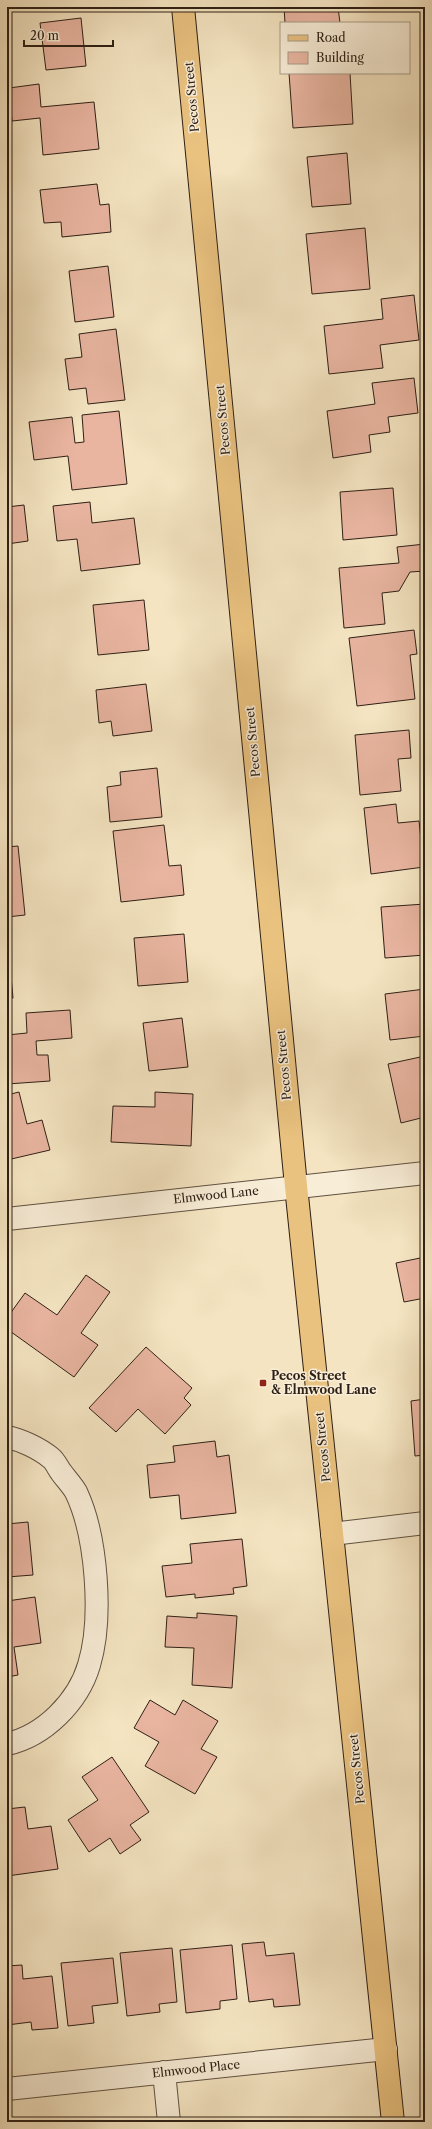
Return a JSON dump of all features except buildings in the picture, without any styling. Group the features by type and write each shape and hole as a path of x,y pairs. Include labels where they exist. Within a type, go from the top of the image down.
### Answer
{"main road":[{"name":"Pecos Street","path":"183,7 296,1186 393,2122"}],"street":[{"name":"Elmwood Lane","path":"7,1219 425,1173"},
{"path":"7,1437 20,1440 51,1458 76,1492 88,1529 91,1545 94,1568 97,1628 89,1666 76,1692 66,1705 44,1728 23,1740 7,1744"},
{"path":"332,1534 425,1523"},
{"name":"Elmwood Place","path":"7,2089 386,2049"},
{"path":"164,2072 169,2122"}],"place":[{"name":"Pecos Street & Elmwood Lane","path":"263,1383"}]}
